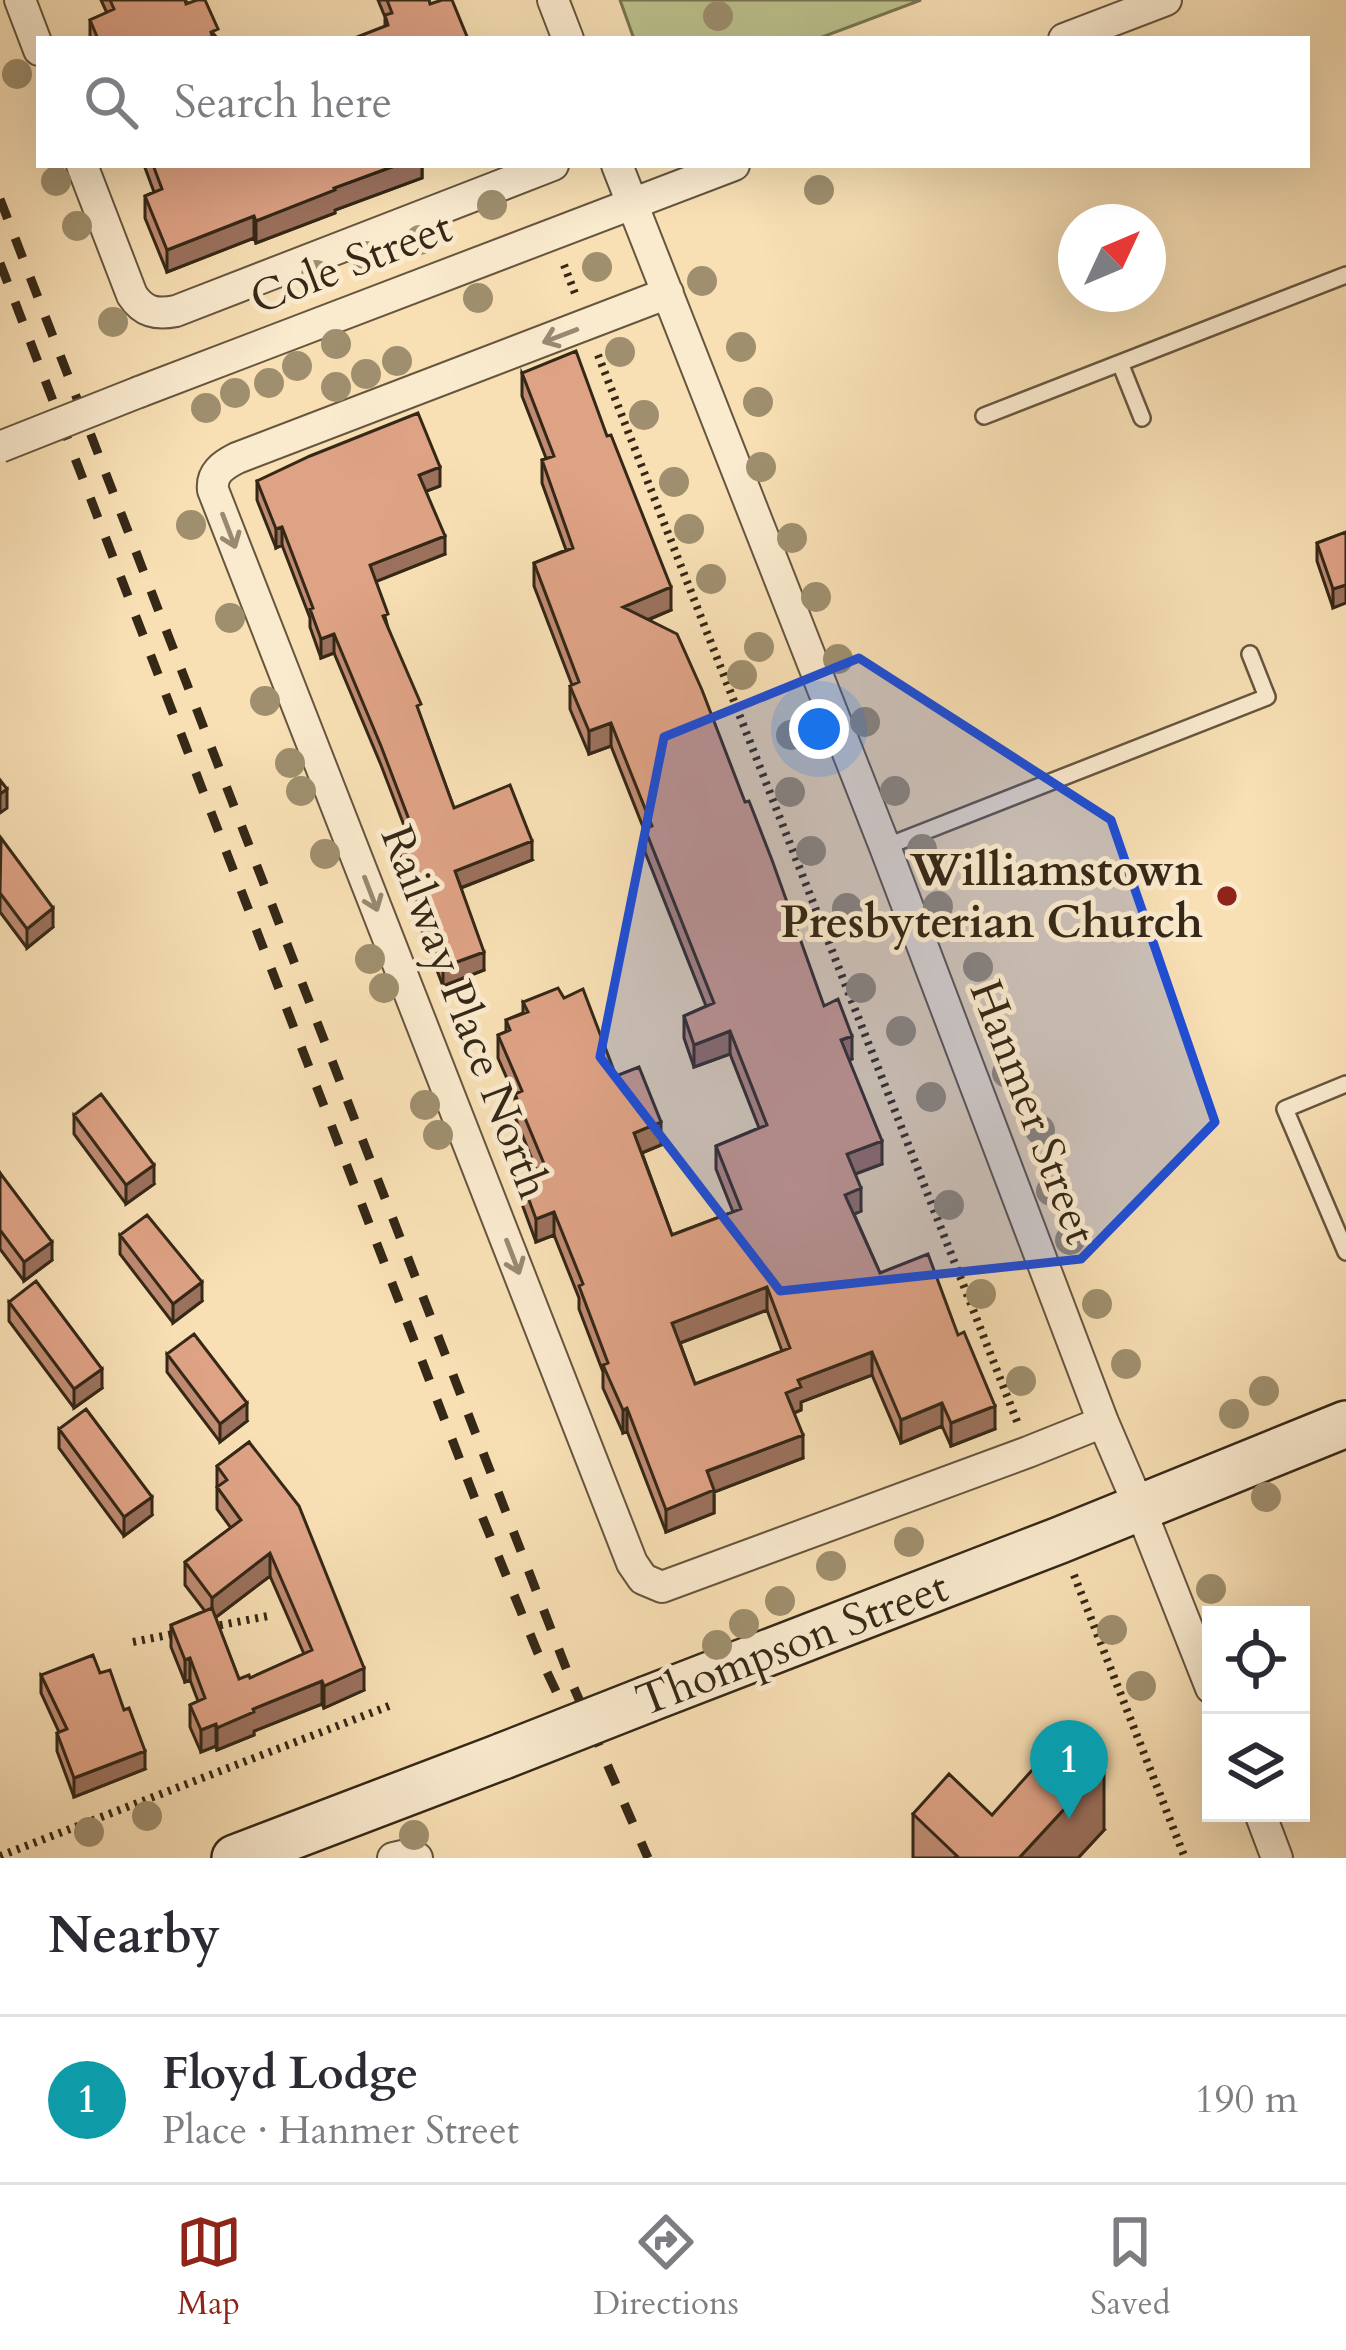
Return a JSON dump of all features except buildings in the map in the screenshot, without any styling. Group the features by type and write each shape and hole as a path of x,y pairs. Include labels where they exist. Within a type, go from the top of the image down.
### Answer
{"street":[{"path":"20,0 36,42"},
{"path":"553,0 567,36"},
{"path":"1072,36 1166,0"},
{"path":"83,168 131,295 143,309 159,314 545,168"},
{"name":"Hanmer Street","path":"617,168 885,847 1103,1422 1202,1665"},
{"name":"Cole Street","path":"0,447 726,168"},
{"name":"Railway Place North","path":"668,293 237,458 218,472 212,487 632,1563 643,1579 662,1587 1103,1422"},
{"name":"Thompson Street","path":"235,1858 1060,1540 1346,1424"},
{"path":"1263,1822 1277,1858"},
{"path":"393,1858 417,1858"}],"lane":[{"path":"984,416 1346,275"},
{"path":"1120,363 1142,418"},
{"path":"885,847 1267,697 1250,654"},
{"path":"1346,1084 1286,1109 1346,1252"}],"path":[{"path":"552,235 1028,1452"},
{"path":"1060,1540 1185,1858"},
{"path":"200,1629 268,1616"},
{"path":"133,1642 178,1633"},
{"path":"0,1856 389,1706"}],"highlighted area":[{"path":"859,658 1111,820 1215,1122 1081,1259 780,1291 600,1057 664,737"}],"green space":[{"path":"620,0 921,0 825,36 633,36"}],"railway":[{"path":"0,199 571,1681 648,1858"},
{"path":"0,263 475,1499 572,1725"}],"place":[{"name":"Williamstown Presbyterian Church","path":"1227,896"},
{"name":"Floyd Lodge","path":"1069,1819"}]}
